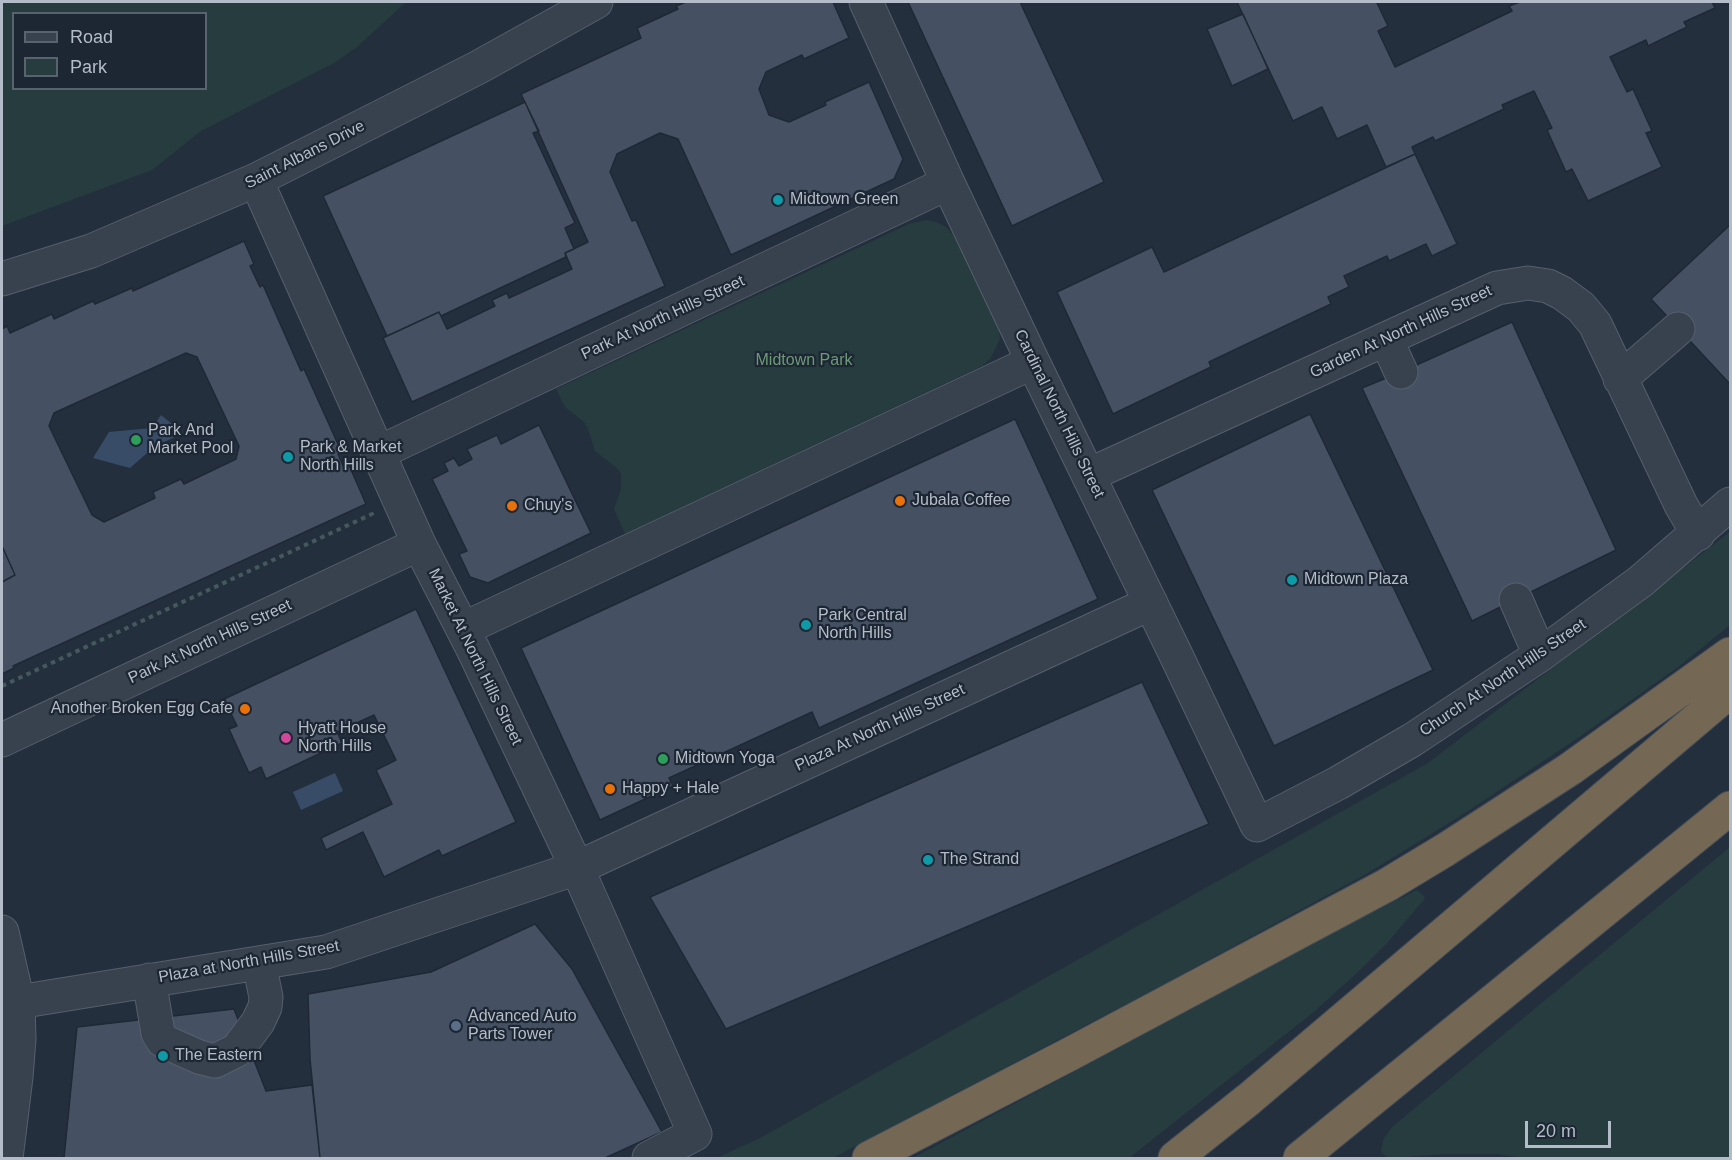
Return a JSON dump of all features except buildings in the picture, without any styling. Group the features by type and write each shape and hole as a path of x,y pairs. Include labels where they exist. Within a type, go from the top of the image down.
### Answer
{"highway":[{"path":"869,1158 1070,1054 1396,879 1570,769 1731,654"},
{"path":"1175,1158 1249,1100 1731,691"},
{"path":"1300,1158 1731,808"}],"street":[{"name":"Saint Albans Drive","path":"2,279 91,251 256,180 477,68 596,2"},
{"name":"Cardinal North Hills Street","path":"866,2 1033,362 1257,825"},
{"name":"Market At North Hills Street","path":"256,180 419,544 463,629 577,868 696,1134 649,1158"},
{"name":"Park At North Hills Street","path":"378,453 948,183"},
{"name":"Garden At North Hills Street","path":"1089,475 1497,288 1528,284 1548,286 1563,293 1581,307 1594,324 1681,505 1698,534"},
{"path":"1620,379 1678,328"},
{"path":"1386,339 1401,372"},
{"path":"463,629 1033,362"},
{"name":"Church At North Hills Street","path":"1257,825 1338,783 1412,740 1540,655 1641,581 1731,504"},
{"name":"Park At North Hills Street","path":"2,740 419,544"},
{"path":"1516,600 1540,655"},
{"name":"Plaza At North Hills Street","path":"577,868 1151,603"},
{"name":"Plaza at North Hills Street","path":"18,1002 326,952 577,868"},
{"path":"2,932 18,1002 19,1039 6,1158"},
{"path":"149,980 158,1033 163,1041 199,1057 215,1061 237,1050 258,1022 265,1007 266,997 259,963"}],"path":[{"path":"2,686 372,514 376,522"}],"green space":[{"path":"2,2 406,2 357,47 336,62 201,131 152,170 2,226"},
{"name":"Midtown Park","path":"926,220 946,227 959,241 999,329 1000,339 990,359 982,366 625,534 614,509 621,489 621,474 595,451 584,422 565,407 556,389 909,224"},
{"path":"1730,532 1730,625 1678,667 1575,740 1465,813 1368,873 1166,983 833,1158 717,1158 762,1137 1428,763"},
{"path":"1730,847 1730,1158 1524,1158 1497,1154 1446,1154 1390,1158 1384,1155 1381,1151 1383,1140 1392,1127"},
{"path":"1417,890 1425,897 1422,902 1389,941 1361,969 1315,1011 1129,1158 913,1158 1346,926"}],"water":[{"name":"Park And Market Pool","path":"161,415 183,433 154,447 130,468 93,458 109,432 152,428"},
{"path":"335,773 343,791 301,810 293,792"}],"place":[{"name":"Midtown Green","path":"778,200"},
{"name":"Park And Market Pool","path":"136,440"},
{"name":"Park & Market North Hills","path":"288,457"},
{"name":"Jubala Coffee","path":"900,501"},
{"name":"Chuy's","path":"512,506"},
{"name":"Midtown Plaza","path":"1292,580"},
{"name":"Park Central North Hills","path":"806,625"},
{"name":"Another Broken Egg Cafe","path":"245,709"},
{"name":"Hyatt House North Hills","path":"286,738"},
{"name":"Midtown Yoga","path":"663,759"},
{"name":"Happy + Hale","path":"610,789"},
{"name":"The Strand","path":"928,860"},
{"name":"Advanced Auto Parts Tower","path":"456,1026"},
{"name":"The Eastern","path":"163,1056"}]}
